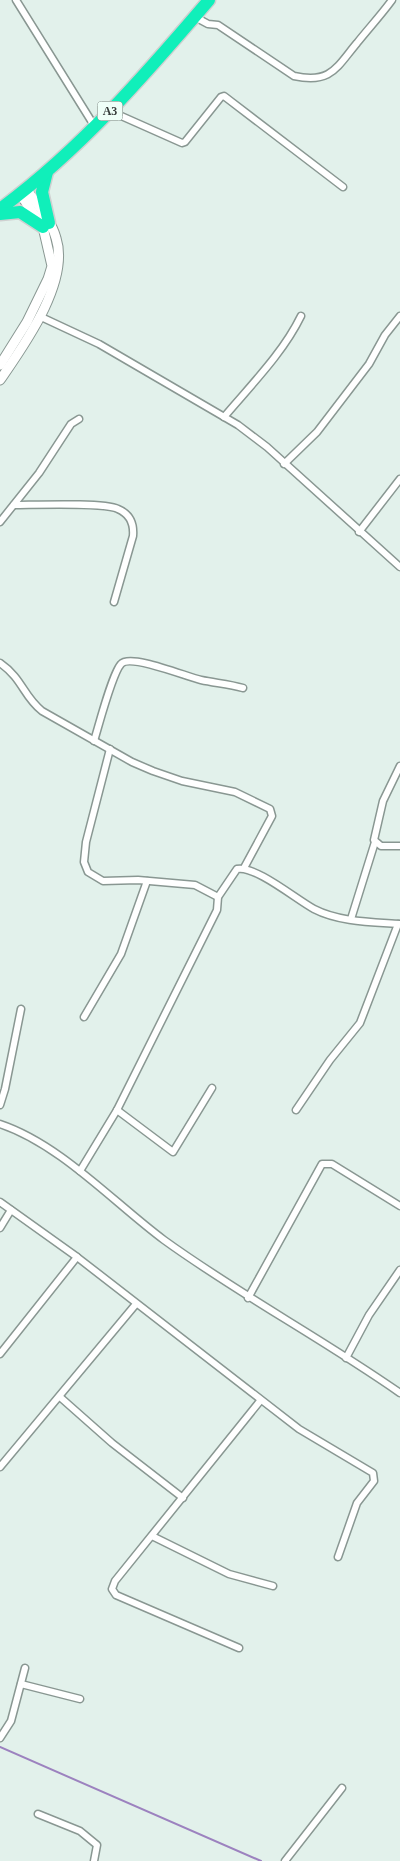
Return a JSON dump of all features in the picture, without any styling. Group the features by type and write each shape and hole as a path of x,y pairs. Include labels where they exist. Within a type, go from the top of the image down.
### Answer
{"highway":[{"name":"A3","path":"0,209 48,171 95,127 209,0"},
{"path":"46,225 42,192 48,171"},
{"path":"0,214 20,212 46,225"}],"main road":[{"path":"0,380 39,316 52,290 59,263 56,237 23,192"},
{"path":"0,366 27,322 52,266 46,225"}],"street":[{"path":"16,0 95,127"},
{"path":"194,17 208,24 218,25 294,76 307,79 321,78 340,67 392,0"},
{"path":"110,111 182,143 185,142 221,97 224,96 343,187"},
{"path":"39,316 99,344 224,416 254,437 400,567"},
{"path":"224,416 273,359 294,330 301,316"},
{"path":"284,464 317,432 369,364 385,335 400,316"},
{"path":"0,522 39,473 64,433 71,424 79,419"},
{"path":"359,532 400,479"},
{"path":"14,505 110,506 128,516 134,528 134,536 114,602"},
{"path":"94,741 114,677 120,665 125,661 147,663 177,674 243,688"},
{"path":"0,663 17,677 32,703 55,719 94,741 153,771 182,781 235,792 270,809 272,816 244,868"},
{"path":"110,749 86,842 86,869 94,878 104,881 147,880 195,885 218,897"},
{"path":"351,919 375,842 383,801 400,766"},
{"path":"375,842 381,846 400,846"},
{"path":"80,1171 116,1110 217,910 218,897 237,869 244,868 274,882 316,910 336,917 399,924 393,934 360,1023 330,1060 296,1110"},
{"path":"84,1017 121,954 147,880"},
{"path":"389,923 393,934"},
{"path":"0,1105 21,1009"},
{"path":"116,1110 173,1152 212,1088"},
{"path":"0,1124 34,1140 80,1171 164,1240 248,1298 400,1393"},
{"path":"248,1298 322,1164 325,1162 334,1165 400,1206"},
{"path":"0,1202 77,1257 299,1429 368,1469 375,1476 374,1481 357,1503 338,1557"},
{"path":"0,1228 11,1210"},
{"path":"0,1354 77,1257"},
{"path":"346,1358 369,1315 400,1270"},
{"path":"0,1467 136,1304"},
{"path":"60,1396 112,1443 183,1498"},
{"path":"239,1648 113,1591 116,1581 260,1400"},
{"path":"152,1536 229,1574 272,1586"},
{"path":"0,1738 11,1721 25,1668"},
{"path":"21,1684 80,1699"},
{"path":"285,1861 342,1788"},
{"path":"38,1814 90,1838 97,1845 94,1861"}],"waterway":[{"path":"0,1747 261,1861"}]}
